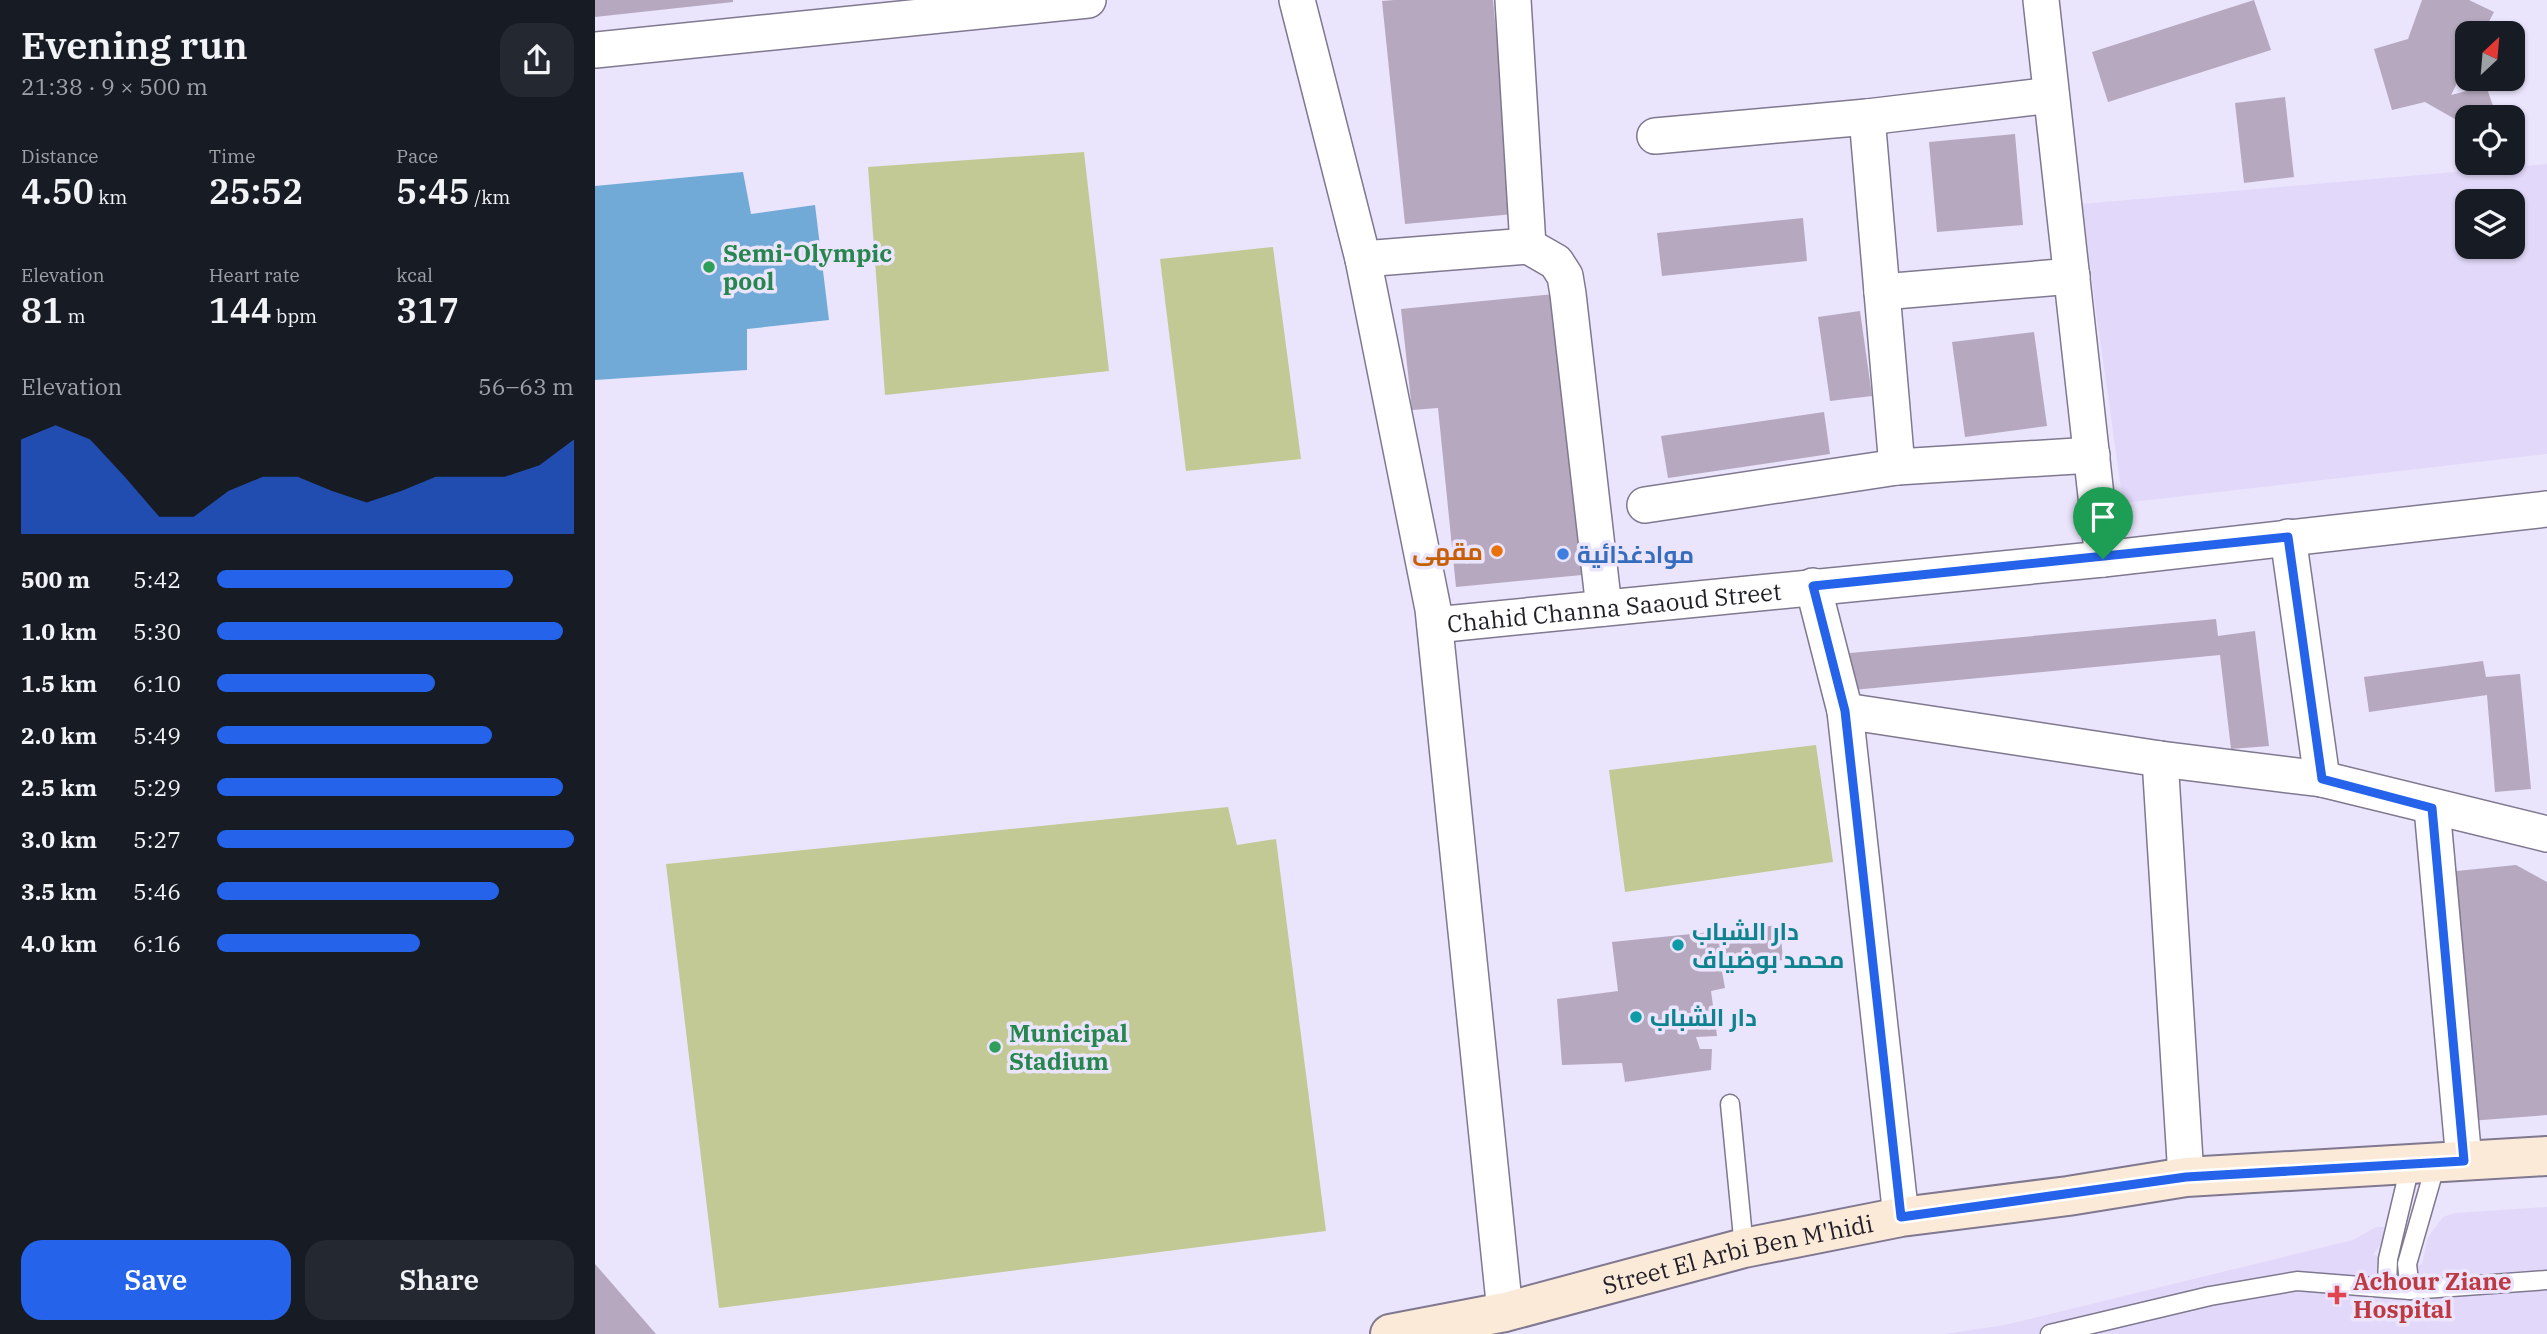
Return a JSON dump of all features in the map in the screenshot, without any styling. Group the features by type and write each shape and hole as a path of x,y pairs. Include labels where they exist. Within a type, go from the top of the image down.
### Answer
{"street":[{"path":"595,50 956,7 1088,0"},
{"path":"1297,0 1363,259 1435,625 1505,1312"},
{"path":"1513,0 1528,246"},
{"path":"2041,0 2103,559"},
{"path":"1655,136 1867,117 2051,95"},
{"path":"1867,117 1897,467"},
{"path":"1363,259 1528,246 1556,262 1566,285 1604,608"},
{"path":"1882,292 2072,276"},
{"path":"1645,505 1897,467 2092,455"},
{"name":"Chahid Channa Saaoud Street","path":"1435,625 2103,559 2547,509"},
{"path":"2288,537 2322,779"},
{"path":"1813,586 1845,711 1901,1217"},
{"path":"1845,711 2160,759 2322,779 2547,834"},
{"path":"2160,759 2186,1177"},
{"path":"2432,808 2437,1163"},
{"name":"Street El Arbi Ben M'hidi","path":"1390,1334 1505,1312 1744,1248 1901,1217 2186,1177 2547,1156"}],"lane":[{"path":"1730,1104 1744,1248"},
{"path":"2387,1286 2388,1259 2437,1163"},
{"path":"2410,1290 2407,1264 2437,1163"},
{"path":"2050,1334 2210,1296 2297,1281 2387,1286 2410,1290 2547,1280"}],"shaded area":[{"path":"2547,164 2547,454 2123,503 2081,204 2455,172 2455,175 2525,175 2525,166"},
{"name":"Achour Ziane Hospital","path":"2547,1207 2547,1334 1945,1334 2005,1325 2353,1240 2376,1227 2388,1227 2390,1231 2373,1255 2422,1265 2428,1237 2443,1217 2455,1213"}],"green space":[{"path":"1084,152 1109,371 885,395 868,167"},
{"path":"1273,247 1301,459 1186,471 1160,259"},
{"path":"1816,745 1833,862 1625,892 1609,770"},
{"name":"Municipal Stadium","path":"1228,807 1237,845 1276,839 1326,1231 719,1308 666,864"}],"water":[{"name":"Semi-Olympic pool","path":"743,172 751,214 815,205 829,320 747,329 747,370 595,380 595,186"}],"building":[{"path":"595,0 733,0 733,2 595,17"},
{"path":"1493,0 1514,214 1405,224 1382,1"},
{"path":"2254,0 2271,50 2108,102 2092,52"},
{"path":"2422,0 2469,0 2494,12 2489,21 2455,21 2455,87 2451,95 2467,91 2488,91 2493,105 2455,105 2455,119 2425,102 2392,110 2374,49 2408,39"},
{"path":"2285,97 2294,177 2244,183 2235,103"},
{"path":"2015,134 2023,225 1937,232 1929,142"},
{"path":"1803,218 1807,261 1662,276 1657,233"},
{"path":"1554,294 1582,575 1456,587 1438,408 1412,410 1401,309"},
{"path":"1860,311 1872,396 1830,401 1818,317"},
{"path":"2034,332 2047,426 1965,437 1952,342"},
{"path":"1824,412 1830,454 1668,478 1661,436"},
{"path":"2216,619 2218,636 2255,631 2269,746 2231,749 2220,655 1853,690 1850,653"},
{"path":"2483,661 2486,677 2520,674 2531,789 2495,792 2487,695 2369,712 2364,677"},
{"path":"2516,865 2547,882 2547,1115 2469,1121 2447,872"},
{"name":"دار الشباب","path":"1780,925 1783,960 1721,966 1725,988 1711,991 1717,1036 1696,1037 1700,1049 1712,1049 1711,1070 1625,1082 1622,1063 1562,1065 1557,999 1618,991 1612,942"},
{"path":"595,1264 656,1334 595,1334"}],"place":[{"name":"Semi-Olympic pool","path":"709,267"},
{"name":"مقهى","path":"1497,551"},
{"name":"موادغذائية","path":"1563,554"},
{"name":"دار الشباب محمد بوضياف","path":"1678,945"},
{"name":"دار الشباب","path":"1636,1017"},
{"name":"Municipal Stadium","path":"995,1047"},
{"name":"Achour Ziane Hospital","path":"2337,1295"}],"route":[{"path":"2288,537 2322,779 2432,808 2464,1161 2186,1177 2068,1196 1901,1217 1845,711 1813,586 2103,559 2288,537"}]}
